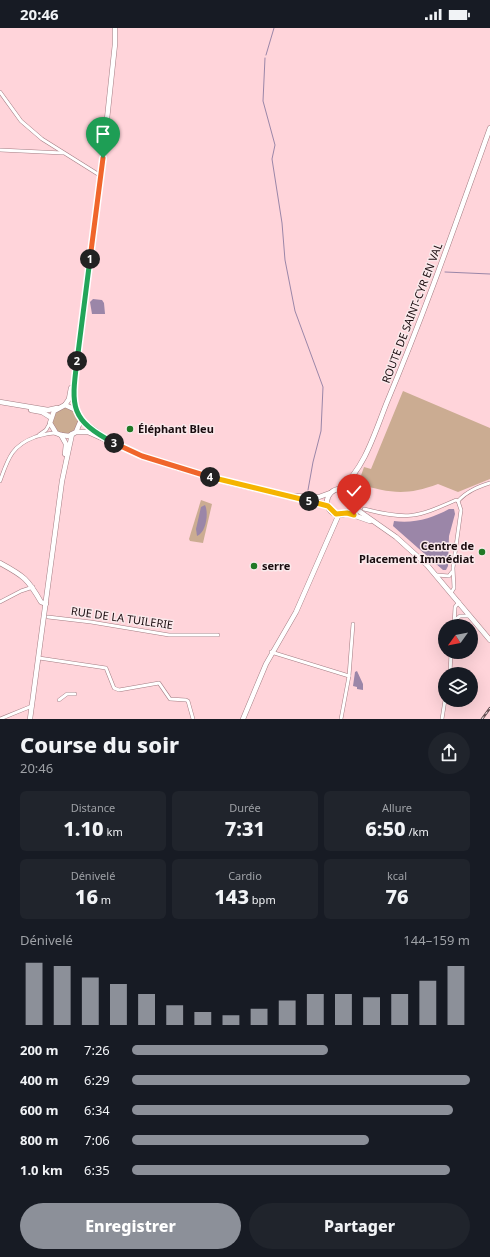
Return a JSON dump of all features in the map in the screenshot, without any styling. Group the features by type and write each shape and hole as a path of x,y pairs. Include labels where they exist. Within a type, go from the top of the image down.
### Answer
{"main road":[{"path":"110,441 81,420 76,410 73,395 101,176 115,44 115,28"},
{"name":"ROUTE DE SAINT-CYR EN VAL","path":"348,492 412,341 490,128"},
{"path":"0,402 48,410 57,408 64,405 69,398 75,373"},
{"path":"6,403 44,413 50,420 56,433 65,441 66,460"},
{"path":"64,405 76,410"},
{"path":"50,420 57,408"},
{"path":"30,719 66,460 70,440 81,420"},
{"path":"61,436 88,432 136,454 174,467 231,483 328,506"},
{"name":"ROUTE DE SAINT-CYR EN VAL","path":"340,489 354,475"},
{"path":"291,496 319,497 340,489 348,492 351,496 353,504 373,522 401,542 436,575 490,640"},
{"path":"332,493 328,499 328,506 332,512 339,514 347,513 373,522"},
{"path":"347,513 353,504"},
{"path":"243,719 271,652 296,612 339,514"},
{"path":"0,563 26,578 41,602 46,604"}],"street":[{"path":"0,92 21,121 63,153 101,176"},
{"path":"0,150 63,153"},
{"path":"34,438 46,430 50,420"},
{"path":"0,482 15,448 22,442 48,433 56,433"},
{"path":"364,510 390,516 404,517 427,512 456,500 458,501 464,494 490,483"},
{"path":"452,593 454,588 453,568 461,510 458,501"},
{"path":"436,575 441,577 449,576 453,568"},
{"path":"0,602 21,591 33,587"},
{"path":"455,619 455,607 459,602"},
{"path":"457,619 462,616 471,616"},
{"name":"RUE DE LA TUILERIE","path":"48,617 91,622 169,635 218,635"},
{"path":"341,719 349,676 352,624"},
{"path":"271,652 349,676"},
{"path":"39,658 106,668 114,688 119,690 158,683 170,699 188,701 193,719"},
{"path":"59,700 67,694 75,694"},
{"path":"0,719 32,706"},
{"path":"442,719 444,707"}],"shaded area":[{"path":"93,299 102,300 104,303 105,314 92,314 90,302"},
{"path":"403,391 490,428 490,479 458,492 438,484 407,492 398,492 358,484 364,467 371,469"},
{"path":"65,408 74,412 78,421 74,430 65,434 56,430 52,421 56,412"},
{"path":"201,500 212,504 203,543 190,541 189,539"},
{"path":"205,505 207,518 205,527 197,536 196,529 201,507"},
{"path":"449,509 454,509 455,514 449,536 448,566 446,570 443,570 393,526 394,521 408,522 423,520"},
{"path":"357,671 363,684 363,690 357,689 357,687 353,686 355,672"}],"waterway":[{"path":"266,55 274,28"},
{"path":"265,58 263,101 275,145 272,159 282,223 285,260 295,311 323,387 321,431 308,490"},
{"path":"445,272 490,274"}],"railway":[{"path":"482,719 490,708"}],"place":[{"name":"Éléphant Bleu","path":"130,429"},
{"name":"Centre de Placement Immédiat","path":"482,552"},
{"name":"serre","path":"254,566"}],"route":[{"path":"103,158 73,395 74,404 81,420 110,441 142,456 174,467 231,483 320,503 328,506 332,512 336,514 347,513 354,515"}]}
